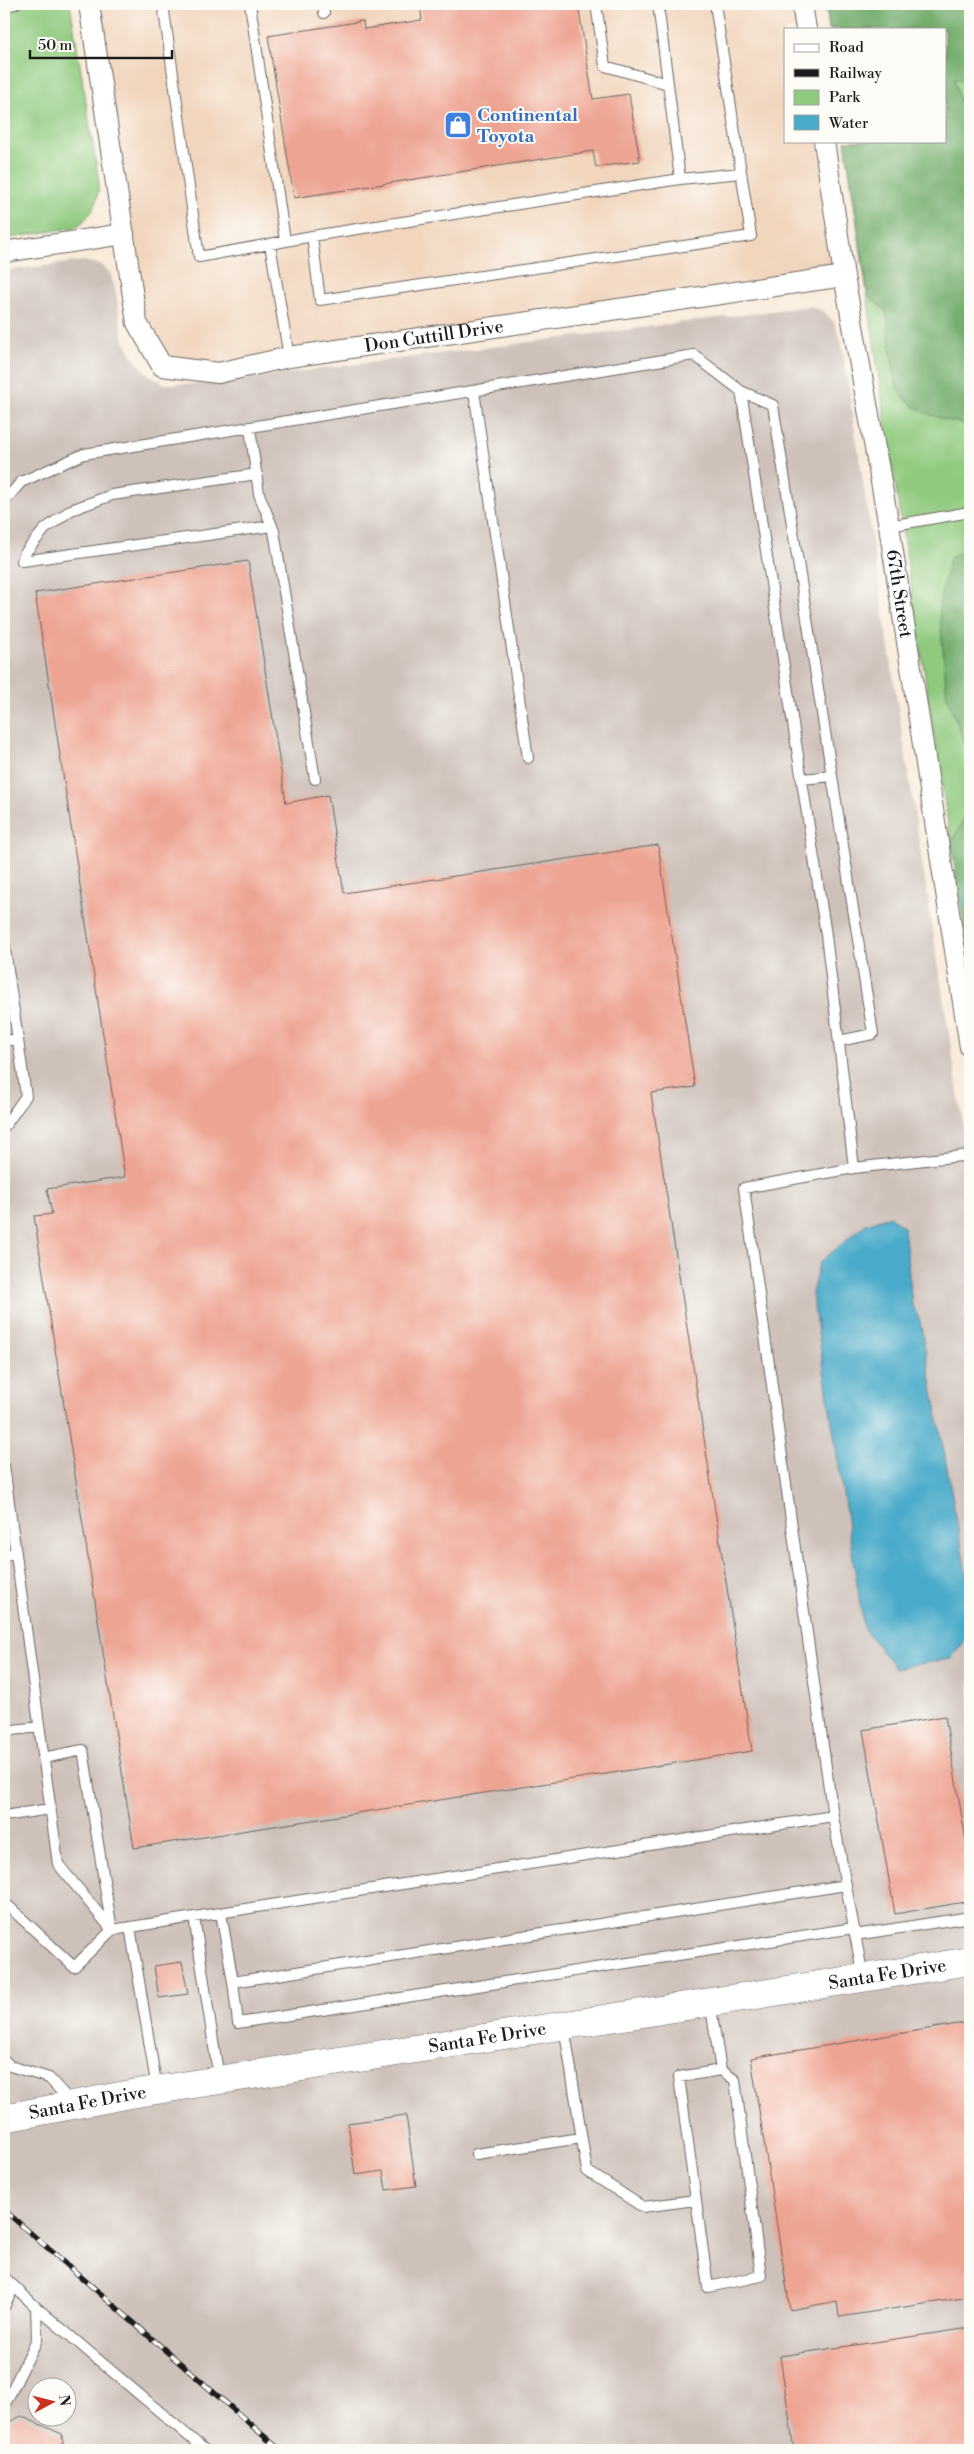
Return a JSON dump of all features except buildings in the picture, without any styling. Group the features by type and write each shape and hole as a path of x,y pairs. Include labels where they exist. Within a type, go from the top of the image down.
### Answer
{"street":[{"path":"4,252 124,234 89,4"},
{"path":"802,4 806,28"},
{"name":"67th Street","path":"824,142 844,276 889,526 970,1047"},
{"name":"Don Cuttill Drive","path":"124,234 137,323 162,366 218,373 289,356 844,276"},
{"name":"Santa Fe Drive","path":"4,2118 219,2080 970,1961"}],"lane":[{"path":"4,6 15,4"},
{"path":"163,4 199,257 312,236 680,179 741,173"},
{"path":"250,4 285,241"},
{"path":"596,4 605,66 668,84"},
{"path":"658,4 680,179"},
{"path":"312,236 320,300 751,236 715,4"},
{"path":"270,244 289,356"},
{"path":"4,502 21,482 84,454 694,355 741,391 773,405 873,1034 839,1041"},
{"path":"474,391 528,758"},
{"path":"741,391 826,935 854,1168"},
{"path":"250,428 259,494 272,526 315,779"},
{"path":"257,474 112,495 72,510 45,529 24,554 22,561 272,526"},
{"path":"889,526 970,512"},
{"path":"802,779 832,776"},
{"path":"4,942 26,1096 4,1126"},
{"path":"4,1041 18,1039"},
{"path":"863,1978 833,1816 744,1188 854,1168 970,1155"},
{"path":"4,1466 58,1864 112,1930"},
{"path":"4,1555 16,1553"},
{"path":"4,1732 39,1727"},
{"path":"43,1758 83,1750 112,1930"},
{"path":"4,1816 50,1809"},
{"path":"4,1902 74,1967 112,1930 833,1816"},
{"path":"232,1982 846,1884"},
{"path":"222,1913 238,2023 854,1931 970,1917"},
{"path":"194,1917 219,2080"},
{"path":"130,1927 158,2090"},
{"path":"710,2002 721,2070"},
{"path":"564,2025 587,2171 643,2207 695,2200"},
{"path":"4,2060 10,2066 49,2078 74,2105"},
{"path":"721,2070 735,2080 761,2276 708,2287 679,2077 721,2070"},
{"path":"476,2154 582,2138"},
{"path":"4,2277 36,2307 205,2450"},
{"path":"4,2307 14,2287"},
{"path":"4,2406 37,2340 36,2307"}],"shaded area":[{"path":"94,4 796,4 800,28 784,28 784,142 818,142 838,272 221,367 165,358 143,318"},
{"path":"84,261 101,265 110,273 116,293 123,338 133,357 148,374 165,384 204,384 811,306 824,312 834,322 841,340 970,1169 970,2450 4,2450 4,271"}],"green space":[{"path":"4,4 70,4 99,182 94,208 87,218 76,227 4,239"},
{"path":"826,4 970,4 970,966 883,406 845,142 946,142 946,28 829,28"},
{"path":"826,4 970,4 970,80 954,79 970,143 970,425 931,415 905,399 899,391 893,365 886,311 868,296 845,142 946,142 946,28 829,28"},
{"path":"970,547 970,777 965,743 947,698 939,604 950,558"},
{"path":"970,807 970,966 951,844"}],"water":[{"path":"889,1216 904,1227 912,1304 920,1321 970,1593 970,1631 951,1659 895,1668 864,1629 812,1294 819,1263 866,1224"}],"waterway":[{"path":"970,853 967,902 970,910"}],"railway":[{"path":"4,2210 280,2450"}],"place":[{"name":"Continental Toyota","path":"458,125"}]}
